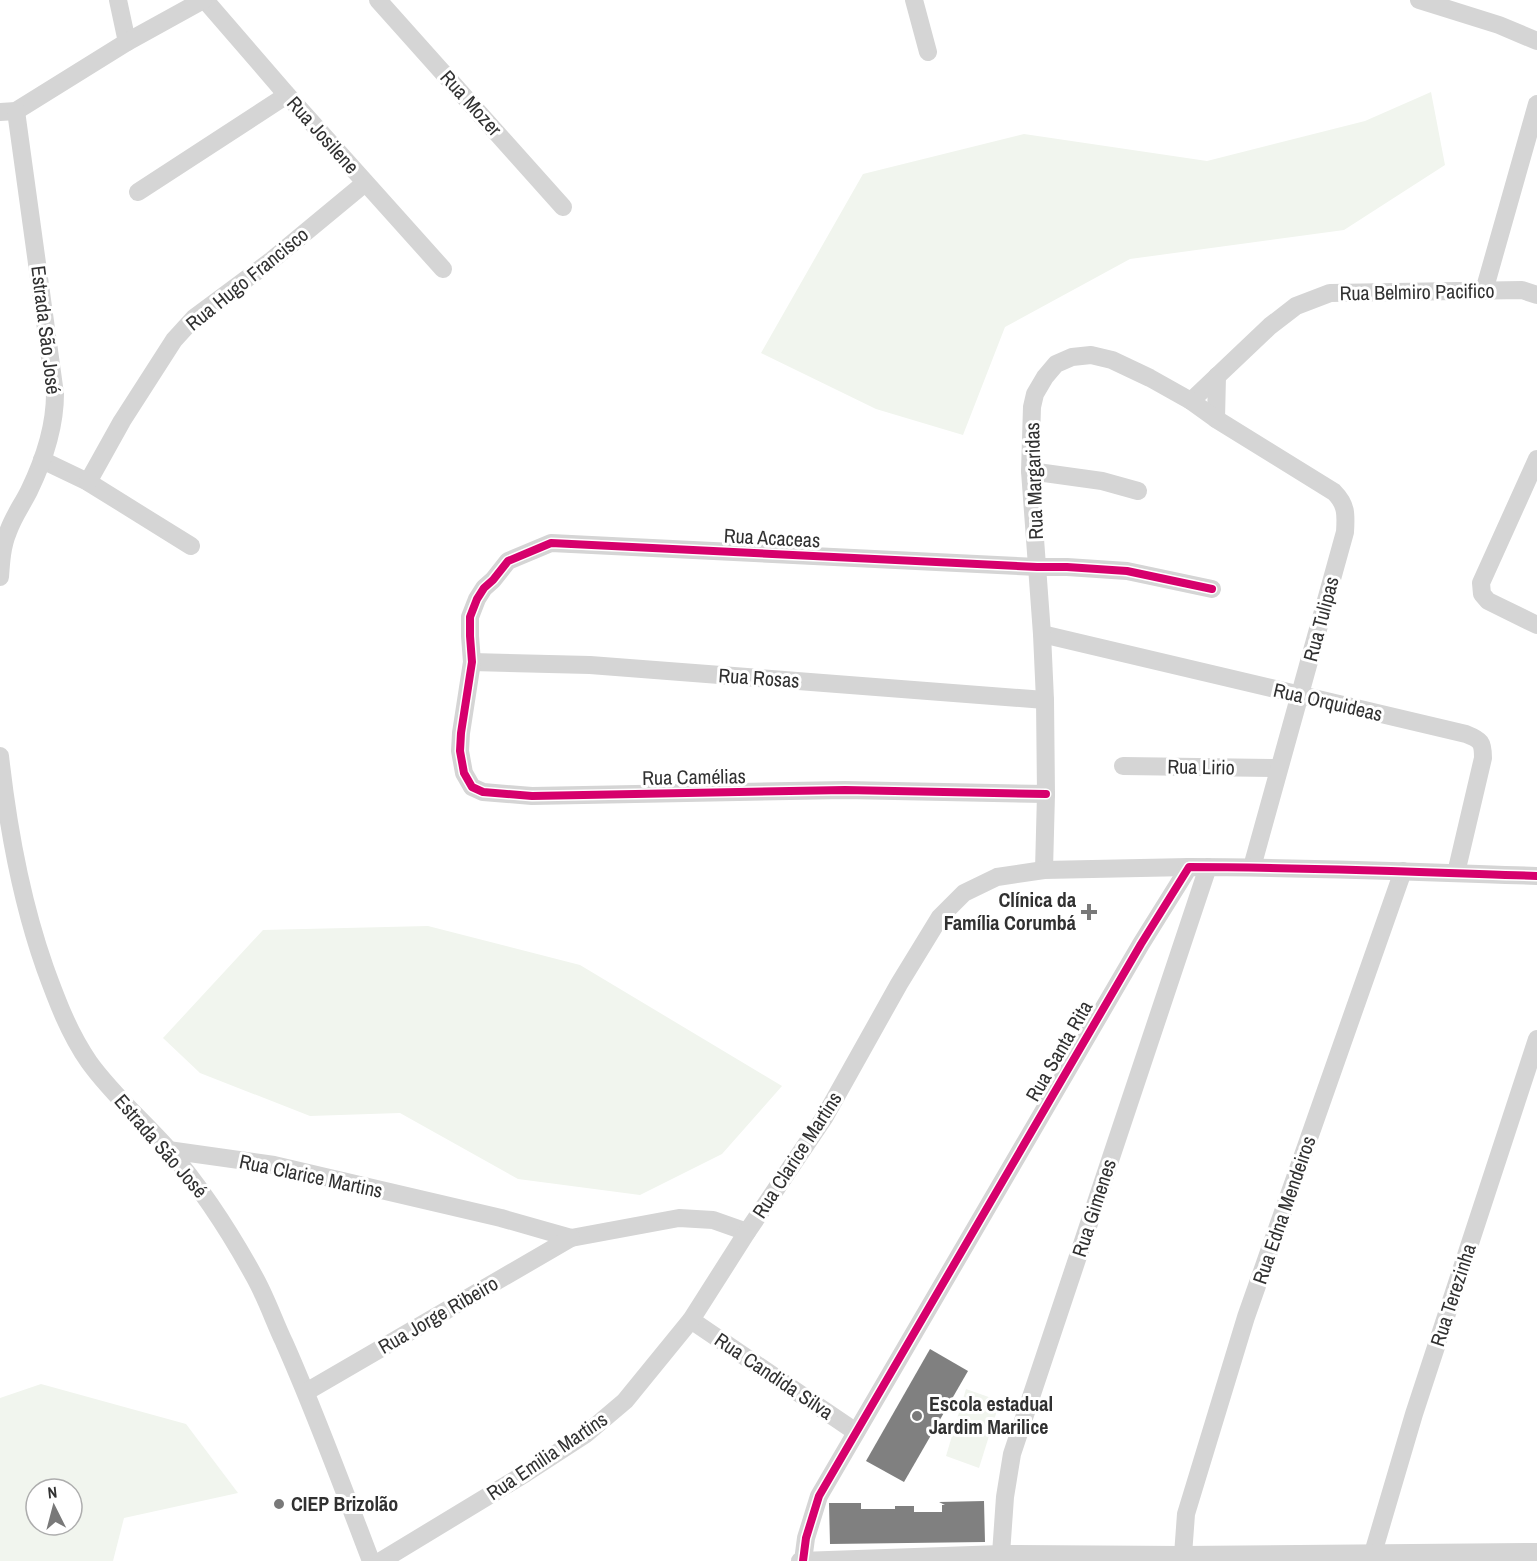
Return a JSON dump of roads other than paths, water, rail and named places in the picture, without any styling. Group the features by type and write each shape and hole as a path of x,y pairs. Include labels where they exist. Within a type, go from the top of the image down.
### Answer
{"street":[{"path":"118,0 127,42"},
{"path":"8,111 204,0"},
{"name":"Rua Josilene","path":"204,0 443,269"},
{"name":"Rua Mozer","path":"378,0 563,207"},
{"path":"914,0 928,52"},
{"path":"1419,0 1488,21 1537,41"},
{"path":"138,192 288,95"},
{"path":"1484,291 1537,104"},
{"name":"Estrada São José","path":"0,577 2,551 8,532 42,460 55,407 55,394 8,111"},
{"name":"Rua Hugo Francisco","path":"88,482 122,421 174,340 194,318 272,260 366,183"},
{"name":"Rua Belmiro Pacifico","path":"1191,401 1270,326 1296,306 1330,293 1522,290 1537,295"},
{"name":"Rua Margaridas","path":"1044,870 1045,700 1030,471 1032,407 1035,394 1045,376 1056,364 1072,357 1091,355 1112,360 1191,401 1334,492 1341,499 1345,509"},
{"path":"1216,419 1217,376"},
{"path":"1537,459 1481,583 1482,594 1488,601 1537,625"},
{"path":"42,460 88,482 191,546"},
{"path":"1030,471 1102,480 1138,491"},
{"name":"Rua Tulipas","path":"1252,867 1345,532 1345,509"},
{"name":"Rua Acaceas","path":"508,561 550,543 1037,567"},
{"name":"Rua Camélias","path":"508,561 484,588 472,610 470,636 472,662 459,751 465,773 472,787 483,792 532,796 845,790 1046,794"},
{"path":"1037,567 1127,571 1212,589"},
{"name":"Rua Orquideas","path":"1042,634 1466,734 1477,739 1483,745 1483,758 1456,873"},
{"name":"Rua Rosas","path":"472,662 590,665 1045,700"},
{"name":"Estrada São José","path":"0,756 5,801 21,887 33,934 60,1010 91,1064 168,1150 208,1201 255,1278 306,1392 371,1561"},
{"name":"Rua Lirio","path":"1123,766 1279,768"},
{"path":"1189,867 1537,876"},
{"name":"Rua Clarice Martins","path":"168,1150 274,1165 501,1218 571,1238 679,1218 713,1220 747,1232 824,1118 899,984 940,917 964,892 997,877 1044,870 1189,867"},
{"name":"Rua Santa Rita","path":"802,1561 806,1538 819,1496 1135,954 1189,867"},
{"name":"Rua Gimenes","path":"1001,1554 1005,1497 1012,1454 1208,867"},
{"name":"Rua Edna Mendeiros","path":"1183,1555 1186,1515 1246,1317 1403,871"},
{"name":"Rua Terezinha","path":"1373,1553 1414,1414 1537,1039"},
{"name":"Rua Emilia Martins","path":"381,1561 586,1434 625,1401 691,1320 747,1232"},
{"name":"Rua Jorge Ribeiro","path":"306,1392 571,1238"},
{"name":"Rua Candida Silva","path":"691,1320 856,1432"},
{"path":"802,1561 1001,1554 1373,1553 1416,1557 1537,1552"}],"place":[{"name":"Clínica da Família Corumbá","path":"1089,912"},
{"name":"Escola estadual Jardim Marilice","path":"917,1416"},
{"name":"CIEP Brizolão","path":"279,1504"}]}
